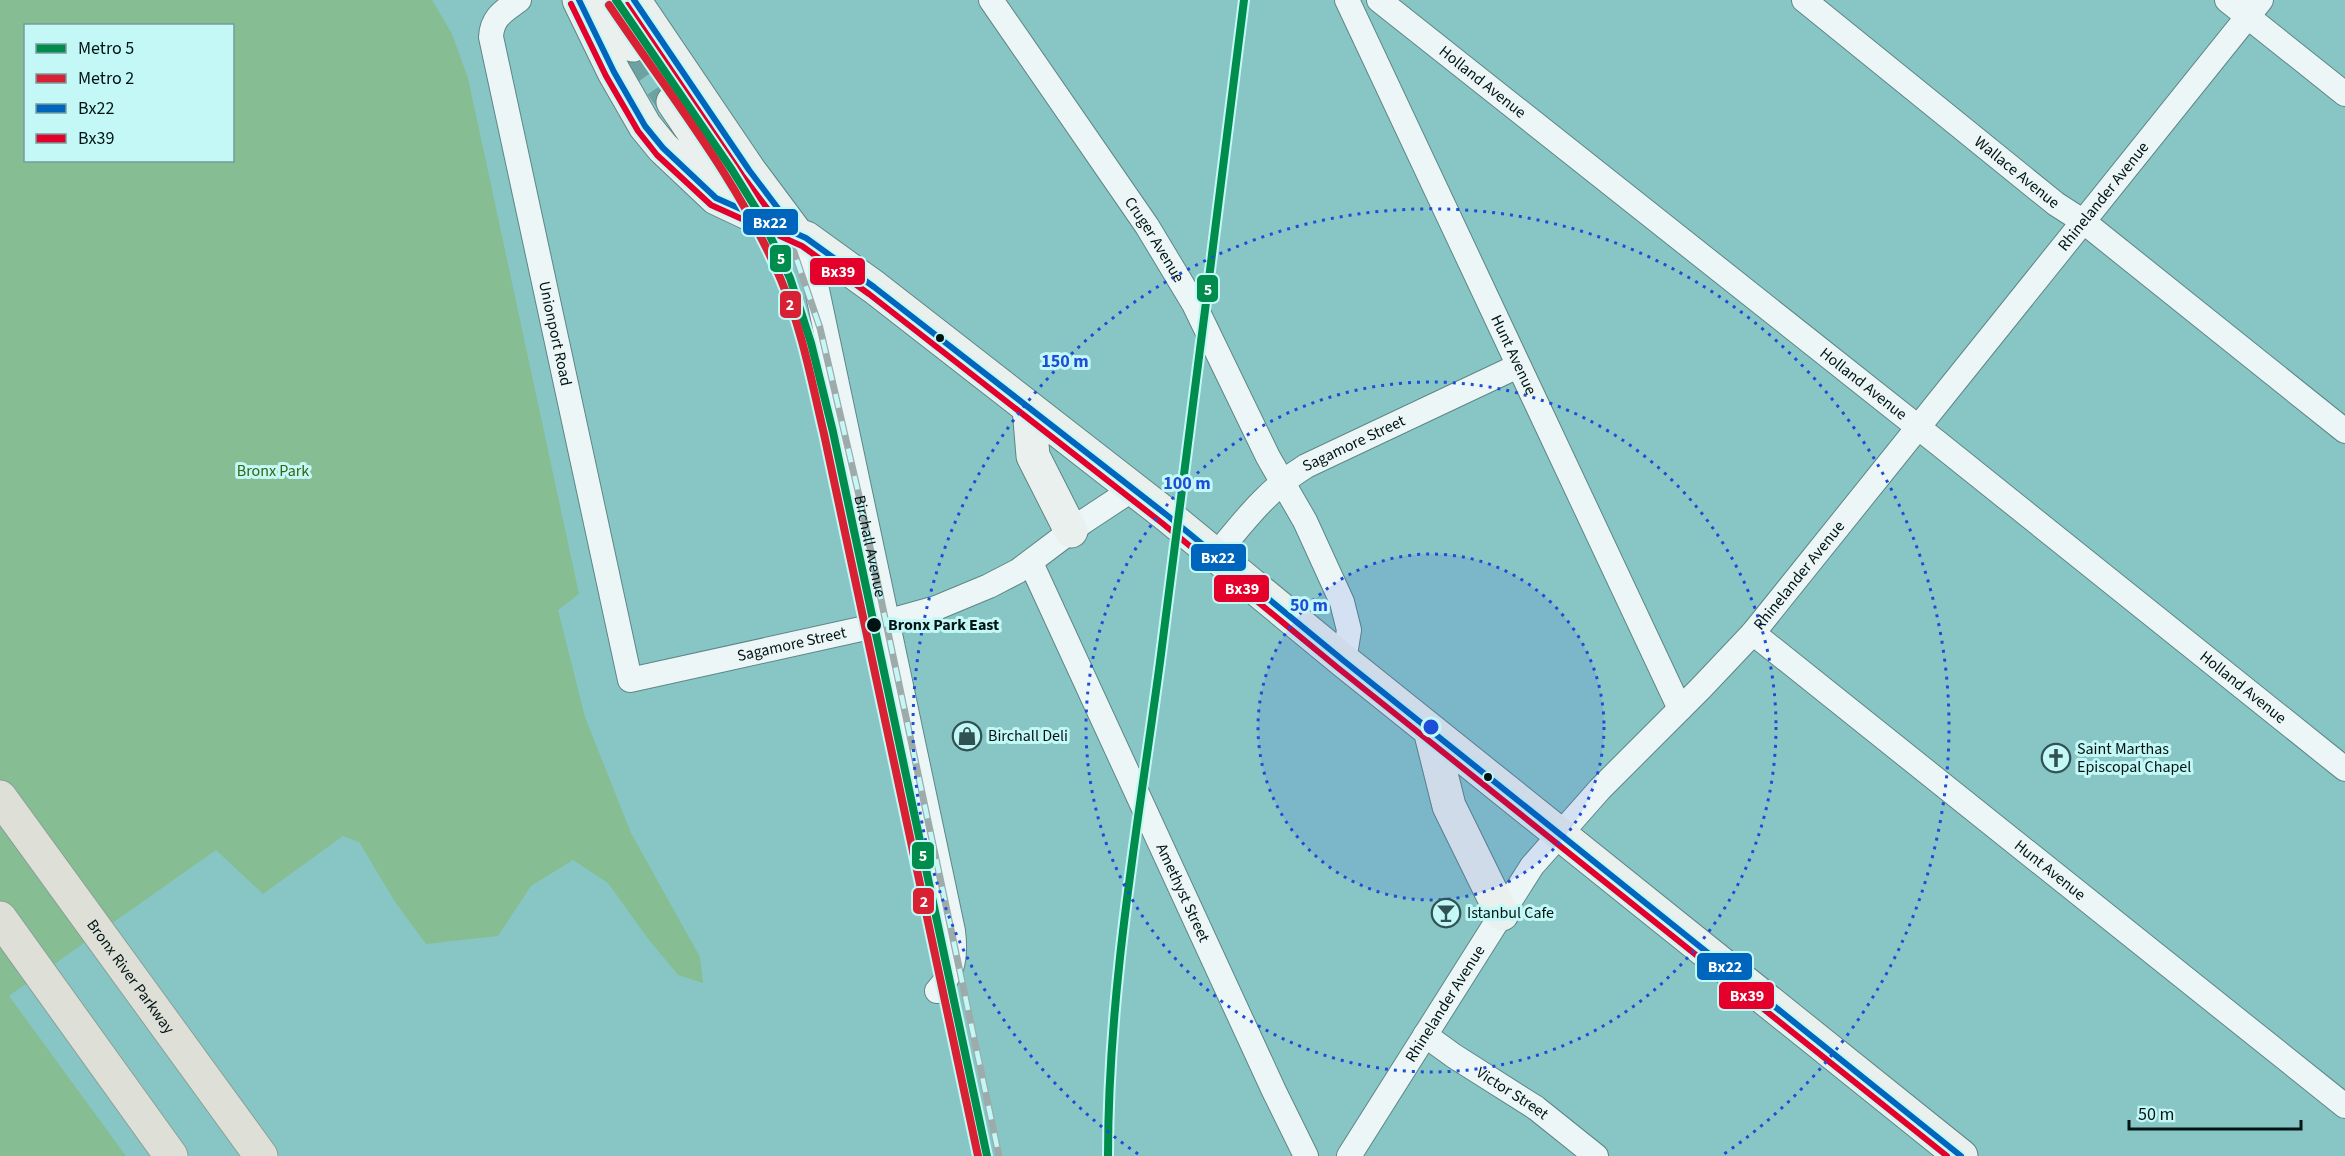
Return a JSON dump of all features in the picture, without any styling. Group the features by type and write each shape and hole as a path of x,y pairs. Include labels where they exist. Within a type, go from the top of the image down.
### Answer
{"highway":[{"name":"Bronx River Parkway","path":"0,797 261,1156"},
{"path":"0,918 171,1156"}],"main road":[{"path":"579,0 645,126 663,148 716,198 791,232 874,286 1216,555 1344,661 1961,1156"},
{"path":"594,0 633,45"},
{"path":"634,0 791,232"},
{"path":"672,102 715,164 791,232"},
{"path":"1029,408 1033,456 1071,531"},
{"path":"1430,730 1449,806 1502,914"}],"street":[{"name":"Unionport Road","path":"519,0 496,17 492,23 491,37 630,680"},
{"name":"Cruger Avenue","path":"990,0 1169,259 1194,304 1268,457 1305,521 1346,613 1348,640 1344,661"},
{"name":"Hunt Avenue","path":"1347,0 1680,709"},
{"name":"Holland Avenue","path":"1379,0 2345,769"},
{"name":"Wallace Avenue","path":"1804,0 2056,204 2084,222 2345,431"},
{"path":"2227,0 2255,8 2345,94"},
{"name":"Rhinelander Avenue","path":"1349,1156 1532,866 1600,789 1753,633 2255,8"},
{"name":"Birchall Avenue","path":"791,232 888,622 953,931 954,962 951,973 937,992"},
{"name":"Sagamore Street","path":"1216,555 1262,499 1283,481 1306,466 1518,366"},
{"name":"Sagamore Street","path":"630,680 888,622 936,608 978,591 1031,563 1071,531 1133,489"},
{"name":"Amethyst Street","path":"1031,563 1306,1156"},
{"name":"Hunt Avenue","path":"1753,633 2345,1106"},
{"name":"Victor Street","path":"1425,1035 1536,1108 1596,1156"}],"green space":[{"name":"Bronx Park","path":"0,0 432,0 452,34 468,78 579,594 558,610 585,717 631,833 700,957 703,983 678,975 649,940 608,883 573,860 531,886 498,936 426,944 395,902 359,842 343,836 263,894 216,850 9,996 126,1156 0,1156"}],"tunnel":[{"path":"633,45 673,102"}],"railway":[{"path":"632,0 761,191 794,252 820,328 860,500 999,1156"}],"metro line":[{"name":"5","path":"616,0 760,215 790,278 811,343 833,432 987,1156"},
{"name":"5","path":"1108,1156 1113,1032 1126,908 1171,579 1244,0"},
{"name":"2","path":"609,5 702,139 745,208 781,280 795,318 824,434 978,1156"}],"transit line":[{"name":"Bx22","path":"579,0 614,72 645,126 663,148 716,198 806,238 874,287 1168,516 1344,661 1961,1156"},
{"name":"Bx22","path":"634,0 749,170 783,215"},
{"name":"Bx39","path":"571,4 606,76 638,131 657,155 711,205 802,246 869,294 1162,523 1338,668 1947,1156"},
{"name":"Bx39","path":"627,5 742,175 776,220"}],"place":[{"name":"Bronx Park East","path":"874,625"},
{"name":"Birchall Deli","path":"967,736"},
{"name":"Saint Marthas Episcopal Chapel","path":"2056,758"},
{"name":"Istanbul Cafe","path":"1446,913"}]}
